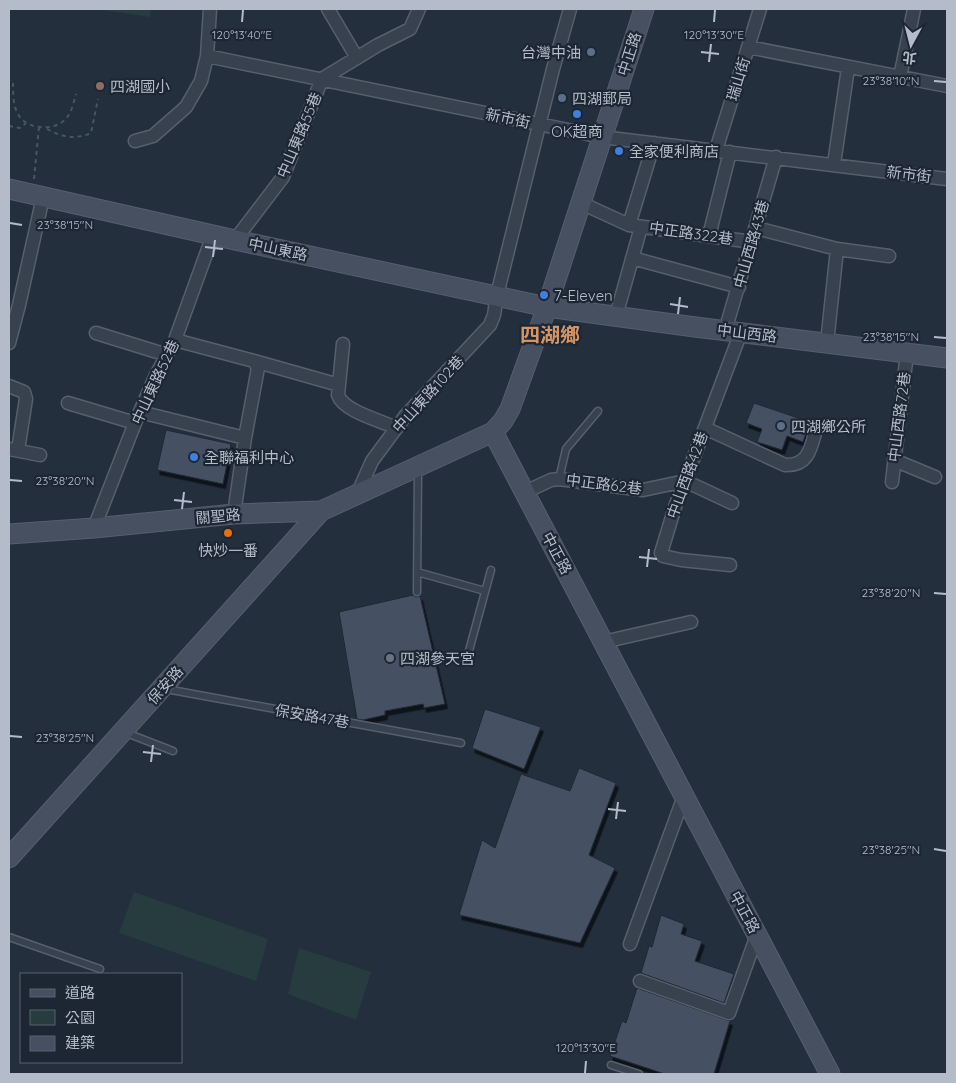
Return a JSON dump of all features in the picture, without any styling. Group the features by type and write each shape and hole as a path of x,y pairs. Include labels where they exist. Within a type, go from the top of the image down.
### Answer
{"main road":[{"name":"中正路","path":"644,9 547,307 510,409 503,421 493,432 830,1074"},
{"name":"中山東路","path":"9,189 38,190 213,235 547,307"},
{"name":"中山西路","path":"547,307 947,358"},
{"name":"關聖路","path":"9,534 94,528 234,514 321,511 493,432"},
{"name":"保安路","path":"9,858 321,511"}],"street":[{"path":"135,141 152,136 186,107 201,81 207,56 210,9"},
{"path":"328,9 357,58"},
{"name":"中山東路55巷","path":"235,240 283,177 322,79 378,45 410,30 419,9"},
{"name":"中山東路102巷","path":"357,495 372,461 406,415 485,331 494,315 497,295 553,69 570,9"},
{"name":"瑞山街","path":"716,150 760,9"},
{"path":"900,77 914,9"},
{"path":"748,47 947,86"},
{"name":"新市街","path":"207,56 602,137 947,179"},
{"path":"834,164 848,68"},
{"name":"中正路322巷","path":"635,226 654,143"},
{"path":"709,236 730,152"},
{"name":"中山西路43巷","path":"733,331 739,287 776,157"},
{"path":"9,343 14,304 38,190"},
{"name":"中正路322巷","path":"581,203 635,226 752,242"},
{"path":"616,316 632,258 635,226"},
{"path":"756,228 837,250 888,256"},
{"name":"中山東路52巷","path":"94,528 137,418 175,340 213,235"},
{"path":"827,343 837,250"},
{"path":"632,258 739,287"},
{"name":"中山西路42巷","path":"730,565 668,558 663,556 661,552 684,481 705,428 733,331"},
{"path":"96,333 167,355"},
{"path":"175,340 254,360 339,385"},
{"path":"343,344 338,395 343,404 397,428"},
{"name":"中山西路72巷","path":"892,482 907,353"},
{"path":"234,514 244,438 258,368 254,360"},
{"path":"9,386 24,392 26,399 13,450 40,455"},
{"path":"68,403 244,438"},
{"path":"705,428 784,466 795,466 804,460 810,449 817,426"},
{"path":"894,460 935,477"},
{"name":"中正路62巷","path":"525,492 551,480 559,479 642,490 684,481"},
{"path":"684,481 732,503"},
{"path":"603,642 691,622"},
{"path":"630,944 684,796"},
{"path":"640,982 729,1013 757,935"}],"lane":[{"path":"559,479 566,449 598,411"},
{"path":"417,592 418,466"},
{"path":"467,658 491,570"},
{"path":"417,572 485,591"},
{"name":"保安路47巷","path":"162,689 461,744"},
{"path":"123,732 173,751"},
{"path":"9,937 100,969"},
{"path":"611,1065 639,1074"}],"path":[{"path":"13,84 14,100 18,114 26,123 47,129 59,136 83,137 91,133 98,99"},
{"path":"47,129 62,123 69,115 76,94"},
{"path":"9,126 20,128 26,123"},
{"path":"38,190 39,126"}],"green space":[{"path":"96,9 151,9 150,17"},
{"path":"134,892 268,939 256,981 119,933"},
{"path":"299,948 371,972 356,1020 288,994"}],"building":[{"name":"四湖鄉公所","path":"754,403 810,422 803,442 787,436 782,450 757,442 762,429 746,423"},
{"name":"全聯福利中心","path":"166,430 231,444 223,484 157,470"},
{"name":"四湖參天宮","path":"413,595 416,597 420,596 445,704 424,708 423,704 385,711 385,715 363,720 357,719 339,612"},
{"path":"485,709 541,727 524,769 472,748"},
{"path":"579,768 616,783 589,855 615,868 580,943 459,915 482,840 495,848 521,774 570,791"},
{"path":"661,915 684,924 681,934 702,941 695,961 734,974 724,1003 641,973 649,946 652,947"},
{"path":"637,988 730,1021 714,1074 665,1074 610,1056 622,1021 626,1023"}],"place":[{"name":"台灣中油","path":"591,52"},
{"name":"四湖國小","path":"100,86"},
{"name":"四湖郵局","path":"562,98"},
{"name":"OK超商","path":"577,114"},
{"name":"全家便利商店","path":"619,151"},
{"name":"7-Eleven","path":"544,295"},
{"name":"四湖鄉公所","path":"781,426"},
{"name":"全聯福利中心","path":"194,457"},
{"name":"快炒一番","path":"228,533"},
{"name":"四湖參天宮","path":"390,658"}],"district":[{"name":"四湖鄉","path":"550,334"}]}
